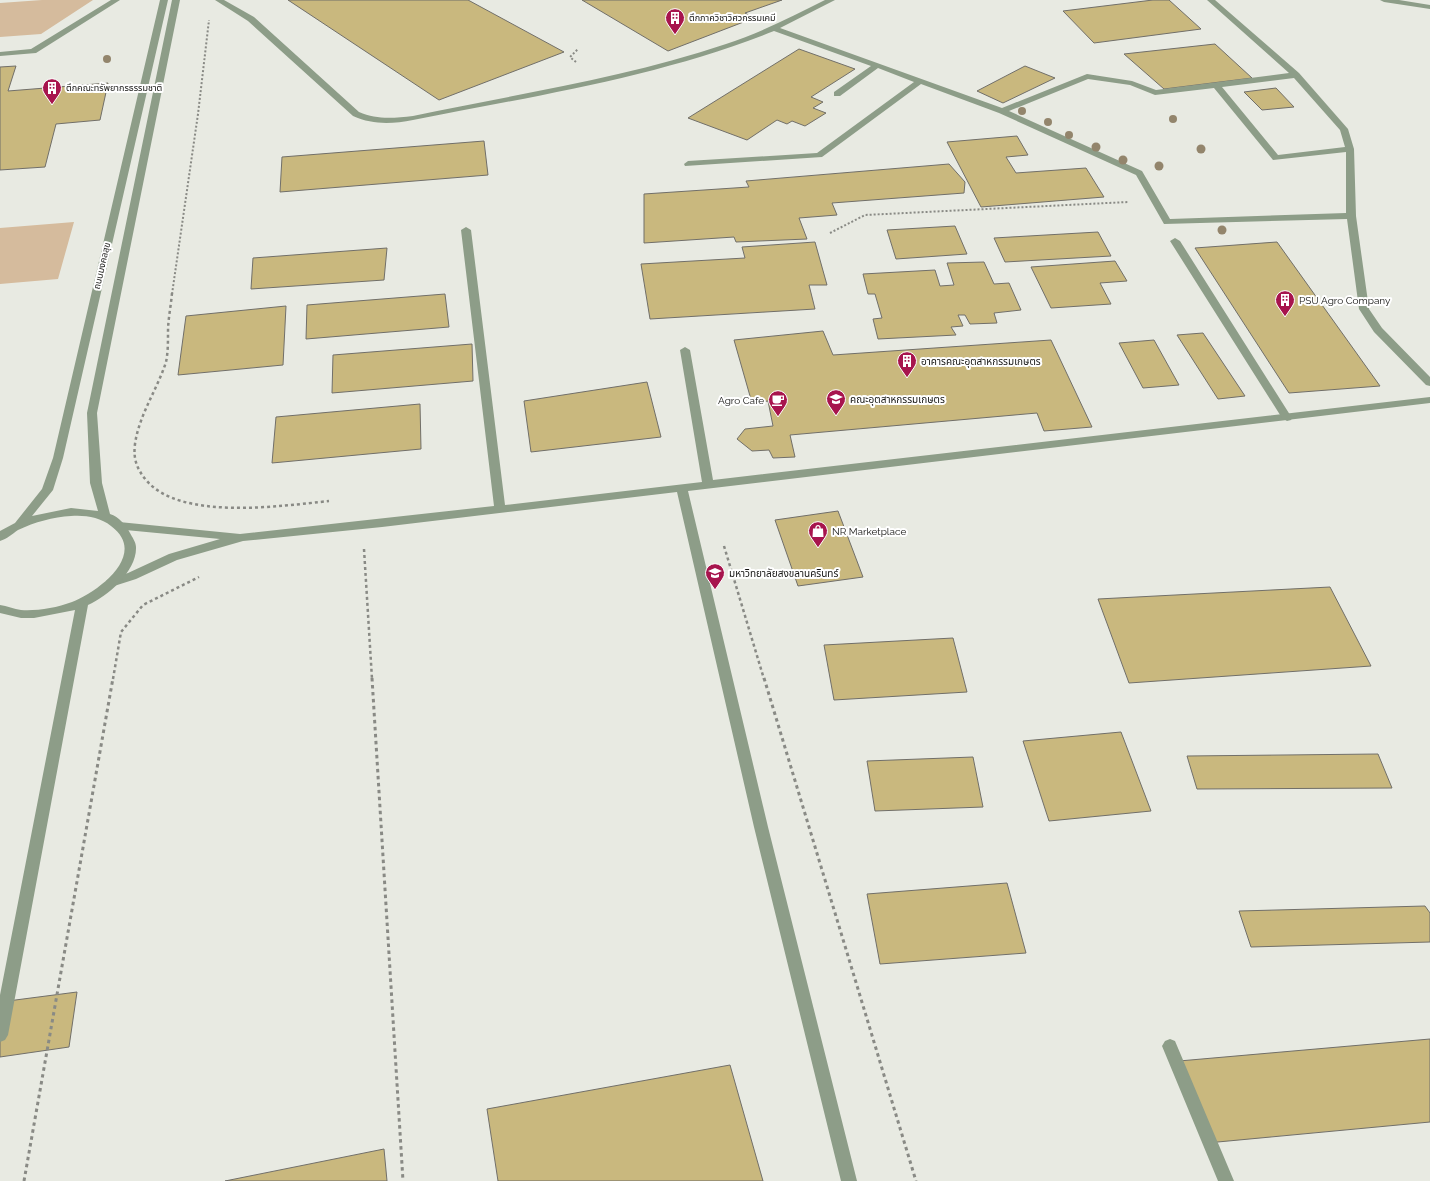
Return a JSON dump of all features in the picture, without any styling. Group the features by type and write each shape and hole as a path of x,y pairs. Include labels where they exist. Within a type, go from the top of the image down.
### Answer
{"street":[{"path":"0,54 33,51 116,0"},
{"name":"ถนนมงคลสุข","path":"20,524 47,490 58,458 164,0"},
{"name":"ถนนมงคลสุข","path":"105,517 96,483 92,413 176,0"},
{"path":"219,0 251,19 356,114 366,119 380,121 412,118 623,75 728,46 774,28 831,0"},
{"path":"1211,0 1296,75 1344,129 1350,149 1351,216 1357,268 1364,309 1378,330 1430,384"},
{"path":"1384,0 1430,7"},
{"path":"774,28 1002,111 1138,173 1167,222 1351,216"},
{"path":"836,94 876,66"},
{"path":"1002,111 1087,76 1132,83 1155,93 1215,84 1296,75"},
{"path":"688,164 819,155 920,81"},
{"path":"1215,84 1276,158 1350,149"},
{"path":"466,230 500,508"},
{"path":"1175,241 1287,418"},
{"path":"685,350 708,485"},
{"path":"111,583 132,576 173,557 243,537 382,523 500,508 1287,418 1430,400"},
{"path":"682,488 761,827 849,1181"},
{"path":"0,537 20,524 48,514 72,511 94,513 112,520 125,531 130,545 128,562 111,583 97,595 72,607 45,613 19,614 0,609"},
{"path":"119,526 243,537"},
{"path":"0,1035 83,601"},
{"path":"1170,1046 1226,1181"}],"path":[{"path":"209,14 202,84 171,300 166,360 141,418 136,439 134,460 138,471 151,487 162,496 183,503 211,506 257,507 332,501"},
{"path":"830,233 865,215 1155,201"},
{"path":"723,541 916,1181"},
{"path":"364,546 403,1181"},
{"path":"24,1181 121,632 143,605 205,575"}],"shaded area":[{"path":"42,0 93,0 41,34 0,37 0,3"},
{"path":"74,222 58,279 0,284 0,228"}],"building":[{"path":"288,0 468,0 564,52 439,100"},
{"name":"ตึกภาควิชาวิศวกรรมเคมี","path":"582,0 782,0 745,13 754,18 668,51"},
{"path":"1153,0 1169,0 1201,29 1094,43 1063,11"},
{"path":"1215,44 1252,78 1164,89 1124,54"},
{"path":"799,49 855,69 811,97 823,102 813,108 826,113 805,126 792,121 787,124 777,120 747,140 688,118"},
{"name":"ตึกคณะทรัพยากรธรรมชาติ","path":"16,66 8,91 108,83 100,120 56,124 45,167 0,170 0,67"},
{"path":"1025,66 1055,78 1003,103 977,91"},
{"path":"1276,88 1294,107 1262,110 1244,92"},
{"path":"1017,136 1028,155 1006,157 1016,173 1086,168 1104,197 981,207 947,142"},
{"path":"484,141 488,175 280,192 282,157"},
{"path":"949,164 965,182 964,193 832,203 837,215 799,218 807,239 736,242 734,237 644,243 644,194 749,187 746,181"},
{"path":"955,226 967,254 896,259 887,230"},
{"path":"1098,232 1111,256 1005,262 994,238"},
{"path":"815,242 827,285 809,285 815,309 650,319 641,264 745,258 742,247"},
{"name":"PSU Agro Company","path":"1277,242 1380,386 1289,393 1195,248"},
{"path":"387,248 384,280 251,289 253,258"},
{"path":"1115,261 1127,281 1100,283 1111,304 1051,308 1031,267"},
{"path":"984,262 994,284 1009,283 1021,310 994,313 997,323 970,324 965,315 958,315 963,326 951,327 956,335 878,339 873,319 882,318 875,294 868,294 863,274 935,270 940,286 954,285 947,263"},
{"path":"445,294 449,327 306,339 307,305"},
{"path":"286,306 283,365 178,375 186,316"},
{"name":"อาคารคณะอุตสาหกรรมเกษตร","path":"823,331 833,355 1051,340 1092,427 1044,431 1037,413 790,435 795,457 773,458 769,450 752,451 737,439 745,429 773,426 768,401 752,403 734,340"},
{"path":"1203,333 1245,396 1218,399 1177,335"},
{"path":"1154,340 1179,385 1143,388 1119,343"},
{"path":"472,344 473,381 332,393 333,355"},
{"path":"647,382 661,437 531,452 524,401"},
{"path":"420,404 421,449 272,463 276,417"},
{"name":"NR Marketplace","path":"838,511 863,577 798,586 775,520"},
{"path":"1330,587 1371,666 1129,683 1098,599"},
{"path":"953,638 967,692 834,700 824,645"},
{"path":"1121,732 1151,811 1049,821 1023,741"},
{"path":"1378,754 1392,788 1197,789 1187,756"},
{"path":"973,757 983,807 875,811 867,761"},
{"path":"1007,883 1026,953 880,964 867,894"},
{"path":"1425,906 1430,913 1430,942 1251,947 1239,911"},
{"path":"77,992 69,1047 0,1057 0,1002"},
{"path":"1430,1039 1430,1122 1207,1143 1179,1061"},
{"path":"730,1065 763,1181 498,1181 487,1109"},
{"path":"384,1149 387,1181 225,1181"}],"place":[{"name":"ตึกภาควิชาวิศวกรรมเคมี","path":"675,35"},
{"name":"ตึกคณะทรัพยากรธรรมชาติ","path":"52,105"},
{"name":"PSU Agro Company","path":"1285,317"},
{"name":"อาคารคณะอุตสาหกรรมเกษตร","path":"907,378"},
{"name":"คณะอุตสาหกรรมเกษตร","path":"836,416"},
{"name":"Agro Cafe","path":"778,417"},
{"name":"NR Marketplace","path":"818,548"},
{"name":"มหาวิทยาลัยสงขลานครินทร์","path":"715,590"}]}
